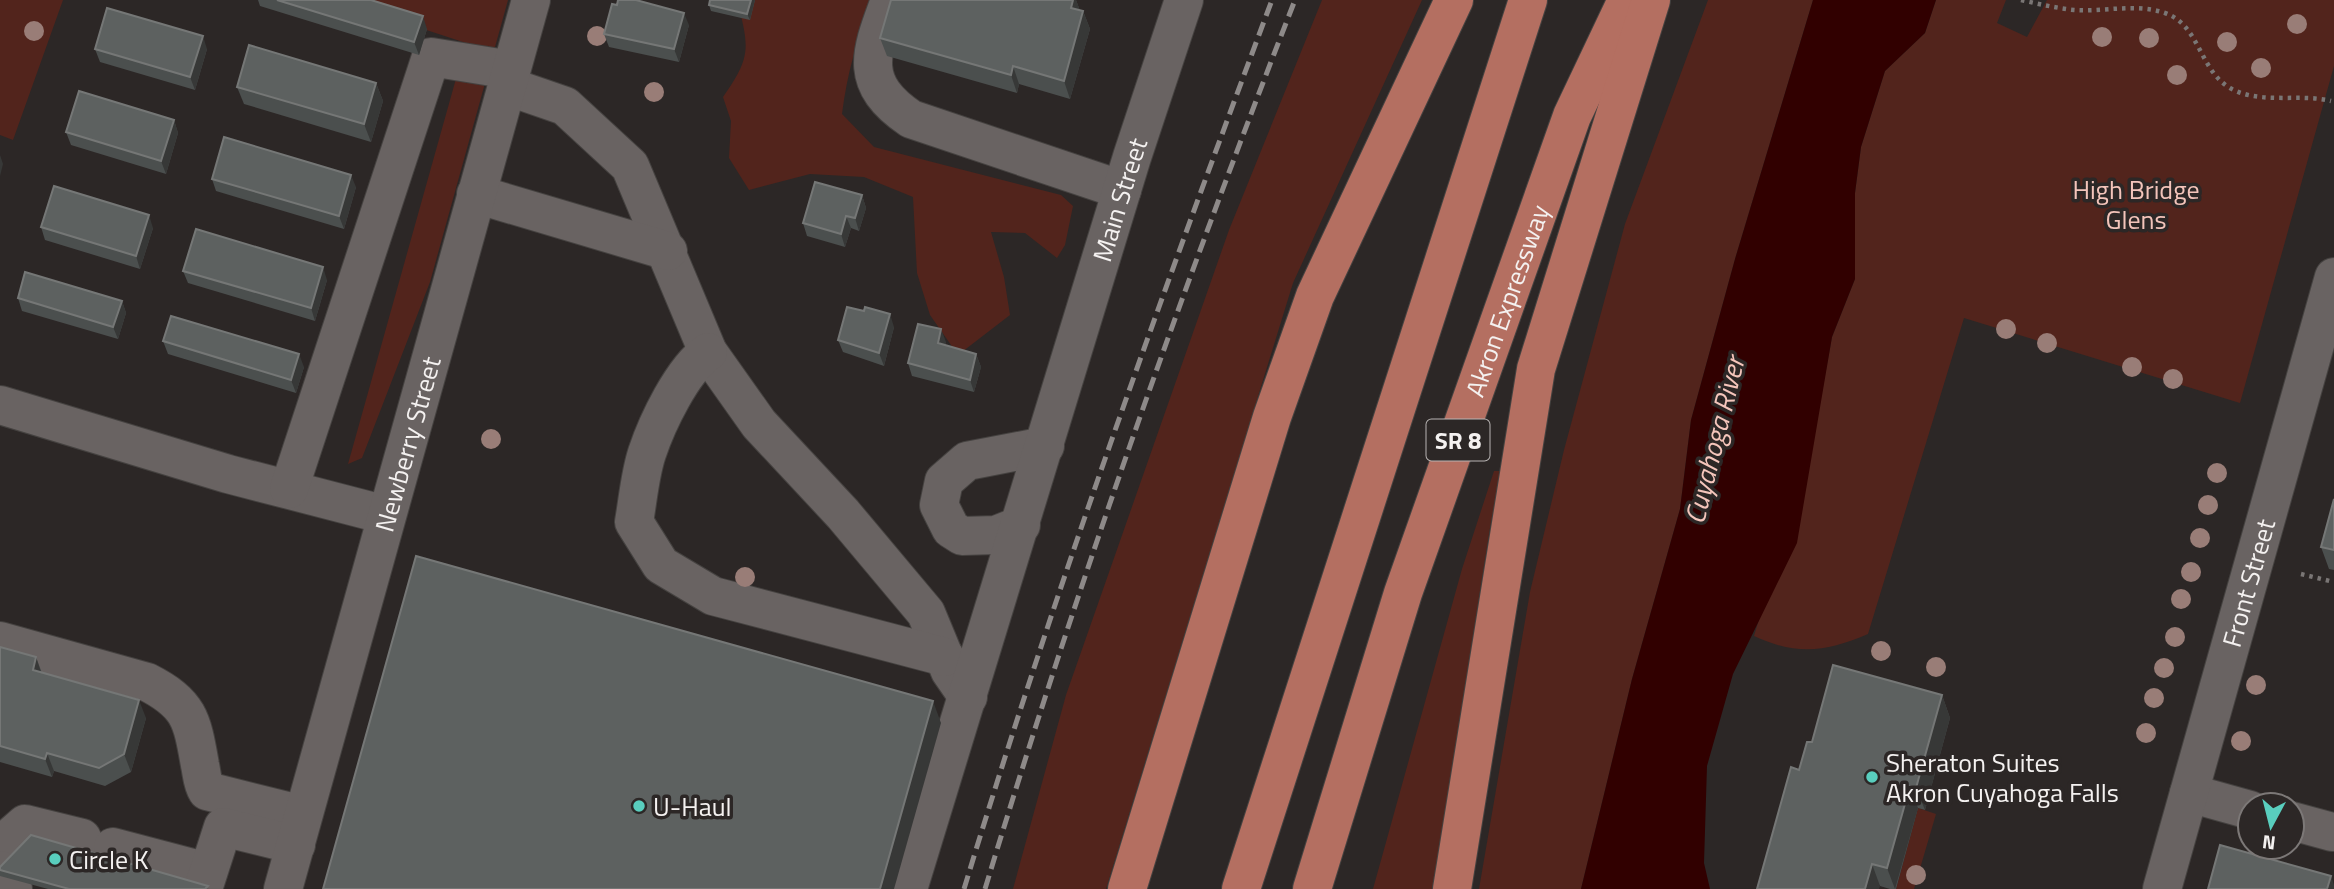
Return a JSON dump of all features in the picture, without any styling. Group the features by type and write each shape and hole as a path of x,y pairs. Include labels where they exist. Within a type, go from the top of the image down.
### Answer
{"highway":[{"path":"1127,889 1272,417 1315,296 1454,0"},
{"name":"SR 8","path":"1241,889 1528,0"},
{"name":"Akron Expressway","path":"1312,889 1403,593 1567,129 1627,0"},
{"path":"1452,889 1536,369 1651,0"}],"street":[{"name":"Newberry Street","path":"283,889 531,0"},
{"path":"890,0 880,28 872,76 888,104 911,119 1122,190"},
{"name":"Main Street","path":"908,889 1122,190 1184,0"},
{"path":"289,489 431,57 509,78 565,106 630,166 668,251 708,352 759,424 843,514 926,613 944,657 968,697"},
{"path":"476,194 668,251"},
{"name":"Front Street","path":"2162,889 2334,277"},
{"path":"708,352 699,358 671,399 647,454 634,522 661,565 713,596 944,657"},
{"path":"0,405 228,474 386,515"},
{"path":"1021,525 996,535 962,536 951,529 939,505 944,481 967,461 1045,446"},
{"path":"0,641 147,682 166,692 192,720 206,791 300,830"},
{"path":"2189,793 2236,806"},
{"path":"2306,825 2332,832"},
{"path":"8,829 97,842 206,880 223,827 300,830"},
{"path":"0,870 13,889"}],"path":[{"path":"2021,0 2076,10 2148,9 2180,20 2215,75 2230,88 2249,95 2299,96 2331,101"},
{"path":"2148,9 2150,0"},
{"path":"2301,574 2334,582"}],"green space":[{"path":"0,0 63,0 13,140 0,135"},
{"path":"335,0 508,0 430,282 362,458 348,464 466,43"},
{"path":"737,0 873,0 853,56 842,114 874,147 1061,195 1073,206 1065,245 1057,258 1025,233 991,232 1004,277 1010,315 958,355 930,315 917,273 913,197 864,177 810,174 749,190 729,158 731,121 723,97 739,71 745,51 744,29"},
{"path":"1322,0 1422,0 1293,283 1106,889 1013,889 1066,695 1229,230"},
{"path":"1708,0 1813,0 1735,259 1691,420 1680,509 1632,679 1581,889 1479,889 1530,592 1564,450 1625,224"},
{"name":"High Bridge Glens","path":"1936,0 2006,0 1997,23 2027,37 2047,0 2334,0 2334,66 2240,403 1964,318 1868,634 1825,648 1784,647 1754,636 1814,436 1832,337 1855,279 1855,193 1861,147 1885,71 1925,33"},
{"path":"1494,471 1501,471 1433,889 1373,889 1462,569"},
{"path":"1918,808 1936,814 1914,889 1896,889"}],"water":[{"name":"Cuyahoga River","path":"1813,0 1936,0 1925,33 1885,71 1861,147 1855,193 1855,279 1832,337 1797,543 1733,674 1707,766 1704,863 1710,889 1581,889 1632,679 1680,509 1691,420 1735,259"}],"building":[{"path":"277,0 371,0 423,16 414,42"},
{"path":"618,0 636,0 684,13 674,49 604,34 612,4 617,5"},
{"path":"710,0 751,0 747,14 709,5"},
{"path":"891,0 1073,0 1071,8 1083,11 1064,81 1013,66 1011,75 880,38"},
{"path":"107,8 203,36 190,77 95,49"},
{"path":"249,45 376,83 364,124 237,87"},
{"path":"79,91 174,120 161,161 66,132"},
{"path":"224,137 351,175 339,216 212,179"},
{"path":"815,182 862,195 855,218 846,216 841,234 803,223"},
{"path":"54,186 149,215 136,256 41,227"},
{"path":"196,229 323,267 311,308 183,271"},
{"path":"25,272 122,301 113,327 18,298"},
{"path":"847,307 864,311 865,307 890,314 879,353 838,340"},
{"path":"171,316 299,354 291,380 163,341"},
{"path":"918,324 941,329 938,343 976,354 970,380 908,363"},
{"path":"2334,499 2334,550 2321,547"},
{"name":"U-Haul","path":"416,556 933,701 880,889 323,889"},
{"path":"0,647 36,657 33,670 139,700 124,754 99,768 47,753 45,759 0,746"},
{"name":"Sheraton Suites Akron Cuyahoga Falls","path":"1833,665 1942,695 1916,788 1910,786 1887,868 1872,864 1865,889 1757,889 1791,767 1799,770 1807,742 1812,742"},
{"name":"Circle K","path":"31,835 208,886 205,889 69,889 0,870"},
{"path":"2220,845 2236,849 2236,861 2277,861 2331,876 2327,889 2208,889"}],"railway":[{"path":"964,889 1072,553 1272,0"},
{"path":"985,889 1131,442 1211,220 1295,0"}],"place":[{"name":"Sheraton Suites Akron Cuyahoga Falls","path":"1872,777"},
{"name":"U-Haul","path":"639,806"},
{"name":"Circle K","path":"55,859"}]}
